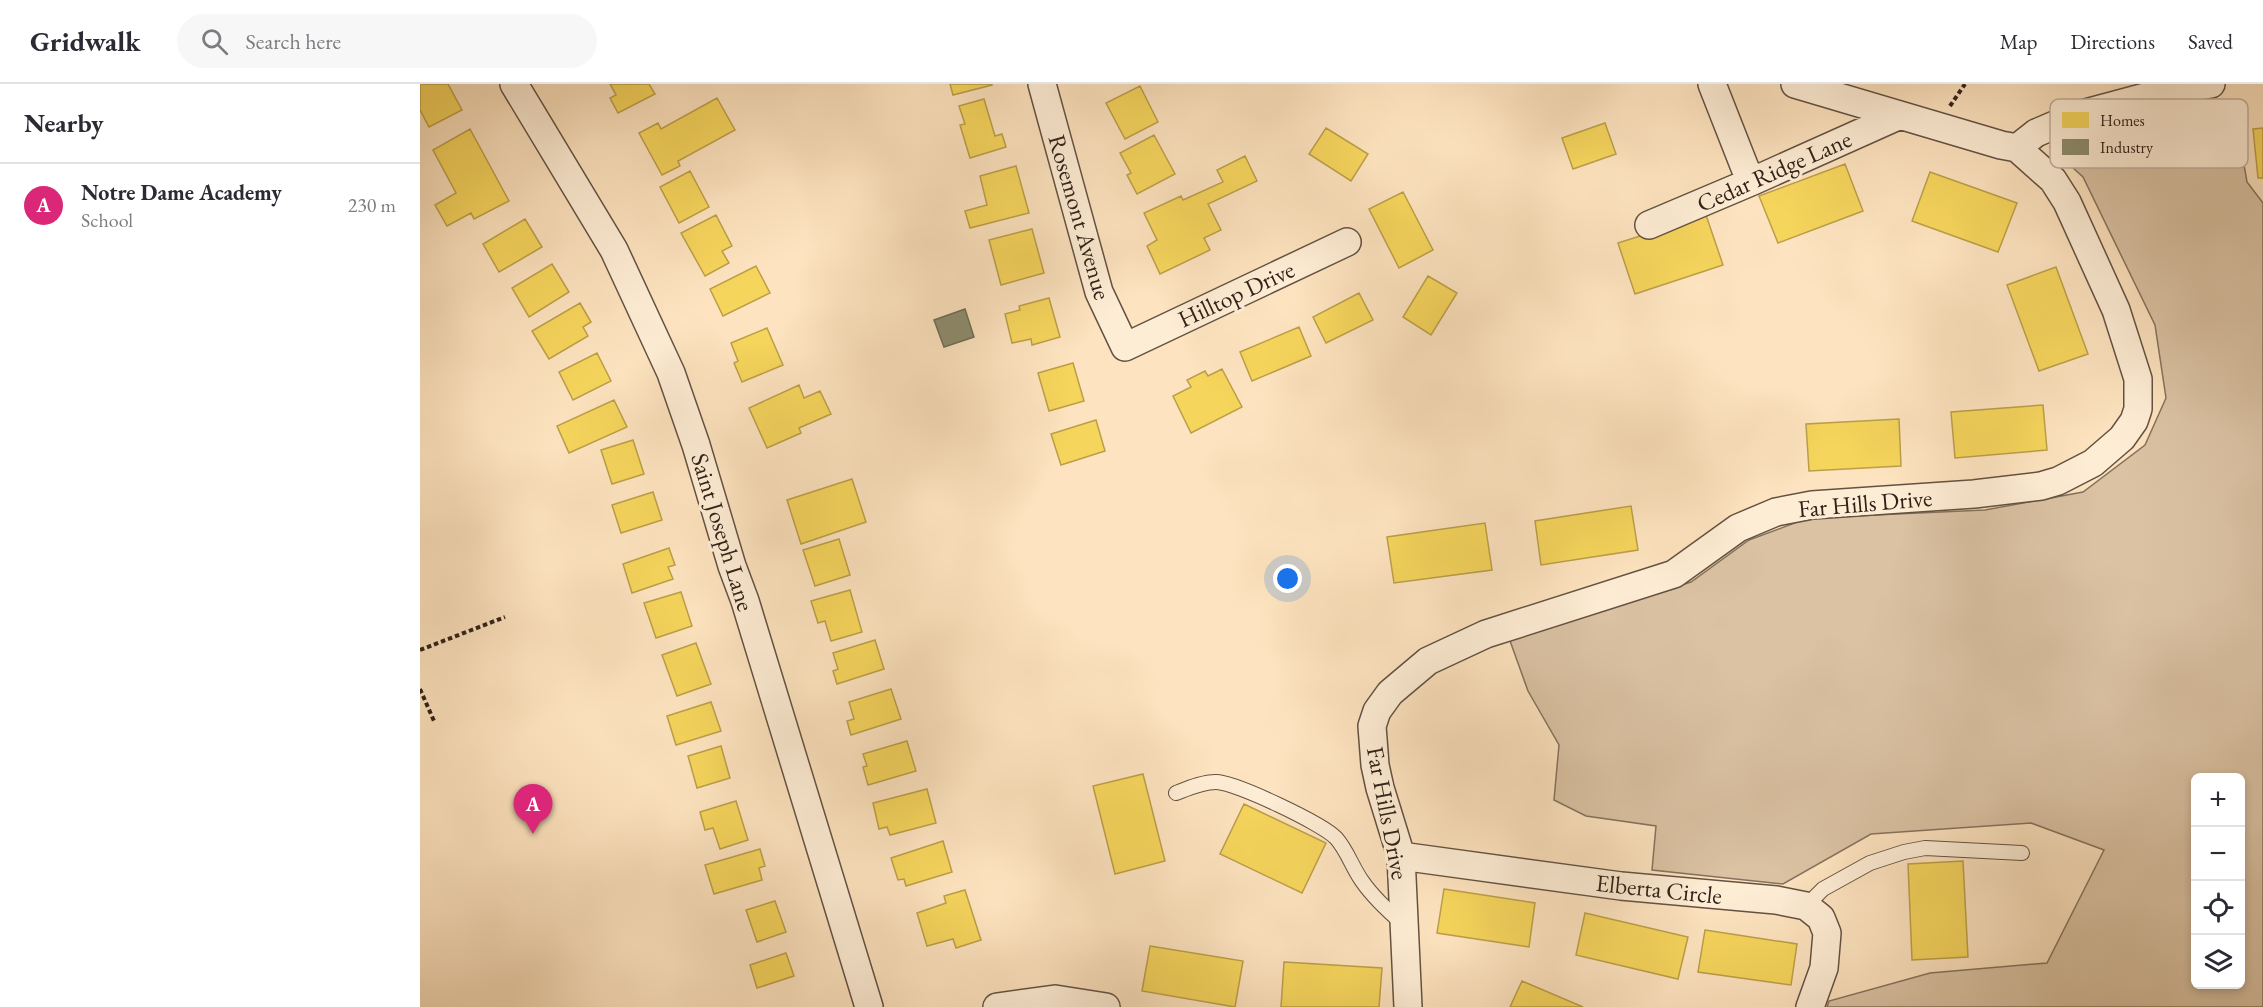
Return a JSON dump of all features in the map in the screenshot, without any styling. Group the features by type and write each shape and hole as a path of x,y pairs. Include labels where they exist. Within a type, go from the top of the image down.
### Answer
{"street":[{"name":"Saint Joseph Lane","path":"514,84 614,250 671,373 696,445 869,1007"},
{"name":"Rosemont Avenue","path":"1042,84 1099,292 1125,347"},
{"path":"1712,84 1744,168 1753,181"},
{"path":"1795,84 1898,116 2017,148 2036,133 2050,127"},
{"path":"2138,99 2211,84"},
{"name":"Cedar Ridge Lane","path":"1649,225 1898,116"},
{"name":"Far Hills Drive","path":"1408,1007 1401,856 1380,788 1375,765 1372,726 1377,711 1390,693 1428,661 1486,634 1674,574 1738,528 1776,512 1812,505 1974,494 2041,486 2058,481 2093,463 2122,438 2134,421 2138,409 2138,379 2116,310 2067,202 2053,180 2017,148"},
{"name":"Hilltop Drive","path":"1125,347 1347,242"},
{"name":"Elberta Circle","path":"1401,856 1621,886 1776,900 1806,906"},
{"path":"1806,906 1821,918 1827,933 1824,968 1810,1007"},
{"path":"997,1007 1055,999 1106,1007"}],"lane":[{"path":"1176,793 1217,782 1256,795 1313,823 1333,835 1341,844 1362,881 1404,925"},
{"path":"1806,906 1823,889 1870,863 1904,852 1925,848 2022,853"}],"path":[{"path":"420,650 505,617"},
{"path":"420,689 434,721"}],"shaded area":[{"path":"2073,168 2245,168 2247,182 2263,203 2263,1007 1827,1007 1829,1001 1930,973 2047,963 2104,850 2031,823 1871,834 1783,884 1652,870 1656,826 1586,816 1554,800 1559,745 1528,691 1509,638 1691,582 1749,540 1808,518 1985,510 2083,492 2145,445 2166,398 2155,325 2083,177"}],"building: Homes":[{"path":"420,84 448,84 462,110 429,127 420,110"},
{"path":"610,84 649,84 655,94 618,113 610,98 616,95"},
{"path":"950,84 991,84 992,85 953,95"},
{"path":"1140,86 1158,122 1125,139 1106,103"},
{"path":"717,98 735,130 678,161 680,166 662,175 639,133 658,123 661,129"},
{"path":"984,99 995,136 1002,134 1006,147 970,158 960,125 965,124 959,106"},
{"path":"1605,123 1616,154 1573,169 1562,138"},
{"path":"1326,128 1368,154 1351,181 1309,154"},
{"path":"2263,128 2263,178 2258,178 2253,129"},
{"path":"470,129 509,201 474,219 471,213 447,226 435,205 456,193 433,150"},
{"path":"1154,135 1175,174 1137,194 1127,175 1131,173 1120,153"},
{"path":"1245,156 1257,181 1208,204 1221,230 1204,238 1210,250 1160,274 1147,246 1157,240 1144,213 1181,196 1183,200 1223,182 1217,170"},
{"path":"1845,164 1863,211 1778,243 1759,196"},
{"path":"1016,166 1029,213 970,228 965,211 987,205 980,176"},
{"path":"690,171 709,207 679,223 660,187"},
{"path":"1930,172 2017,203 1998,252 1912,221"},
{"path":"1403,192 1433,250 1399,268 1369,209"},
{"path":"716,215 732,246 722,251 729,263 705,276 681,233"},
{"path":"1706,215 1723,265 1635,294 1618,243"},
{"path":"525,219 542,247 499,272 483,244"},
{"path":"1032,229 1044,273 1001,285 989,240"},
{"path":"552,264 569,292 529,317 512,288"},
{"path":"756,266 770,293 723,316 710,289"},
{"path":"2056,267 2088,354 2039,371 2007,285"},
{"path":"1428,276 1457,293 1431,335 1403,317"},
{"path":"1359,293 1373,320 1326,343 1313,317"},
{"path":"1049,298 1060,337 1032,345 1031,339 1012,343 1005,314 1020,310 1019,306"},
{"path":"580,303 591,322 583,327 588,336 549,359 532,331"},
{"path":"1299,327 1311,356 1252,381 1240,352"},
{"path":"767,328 783,365 742,382 734,363 738,361 731,343"},
{"path":"597,353 611,381 573,400 559,372"},
{"path":"1073,363 1084,401 1049,411 1038,373"},
{"path":"1222,369 1242,407 1191,433 1173,396 1191,387 1187,380 1205,371 1208,376"},
{"path":"799,385 804,398 820,391 831,414 799,428 801,433 767,448 749,408"},
{"path":"614,400 627,427 569,453 557,426"},
{"path":"2043,405 2047,450 1955,458 1951,412"},
{"path":"1899,419 1901,466 1809,471 1806,424"},
{"path":"1096,420 1105,451 1061,465 1051,434"},
{"path":"633,440 644,474 612,484 601,450"},
{"path":"852,479 866,522 801,544 787,500"},
{"path":"653,492 662,520 621,533 612,505"},
{"path":"1631,506 1638,550 1541,565 1535,521"},
{"path":"1485,523 1492,570 1394,583 1387,537"},
{"path":"839,539 850,575 815,586 803,550"},
{"path":"669,548 675,565 668,567 673,579 632,593 623,564"},
{"path":"850,590 862,632 831,641 825,621 818,623 811,601"},
{"path":"681,592 692,626 656,638 644,603"},
{"path":"875,640 884,669 837,684 833,671 838,669 833,653"},
{"path":"696,643 711,684 677,696 662,655"},
{"path":"891,689 901,719 851,735 847,721 854,719 849,702"},
{"path":"711,702 721,731 676,745 667,716"},
{"path":"907,741 916,771 868,785 863,767 867,766 863,754"},
{"path":"721,746 730,778 697,788 688,756"},
{"path":"1143,774 1165,861 1115,874 1093,786"},
{"path":"927,789 936,823 890,835 887,827 879,829 873,803"},
{"path":"736,801 748,840 720,849 713,828 705,830 700,812"},
{"path":"1244,804 1326,843 1302,893 1220,854"},
{"path":"943,841 952,872 906,886 904,879 898,880 891,858"},
{"path":"760,849 765,866 759,868 762,880 714,894 705,865"},
{"path":"1963,861 1968,957 1912,960 1908,864"},
{"path":"1444,889 1535,903 1529,947 1437,933"},
{"path":"965,890 981,940 956,948 953,939 927,946 917,913 946,903 944,896"},
{"path":"775,901 786,932 757,942 746,910"},
{"path":"1585,913 1688,937 1678,979 1576,955"},
{"path":"1705,930 1797,944 1791,985 1698,972"},
{"path":"1150,946 1243,961 1235,1007 1142,991"},
{"path":"786,953 794,976 757,988 750,965"},
{"path":"1284,962 1382,968 1379,1007 1281,1007"},
{"path":"1522,981 1583,1007 1510,1007"}],"building: Industry":[{"path":"965,309 974,337 944,347 934,320"}],"place":[{"name":"Notre Dame Academy","path":"533,834"}]}
